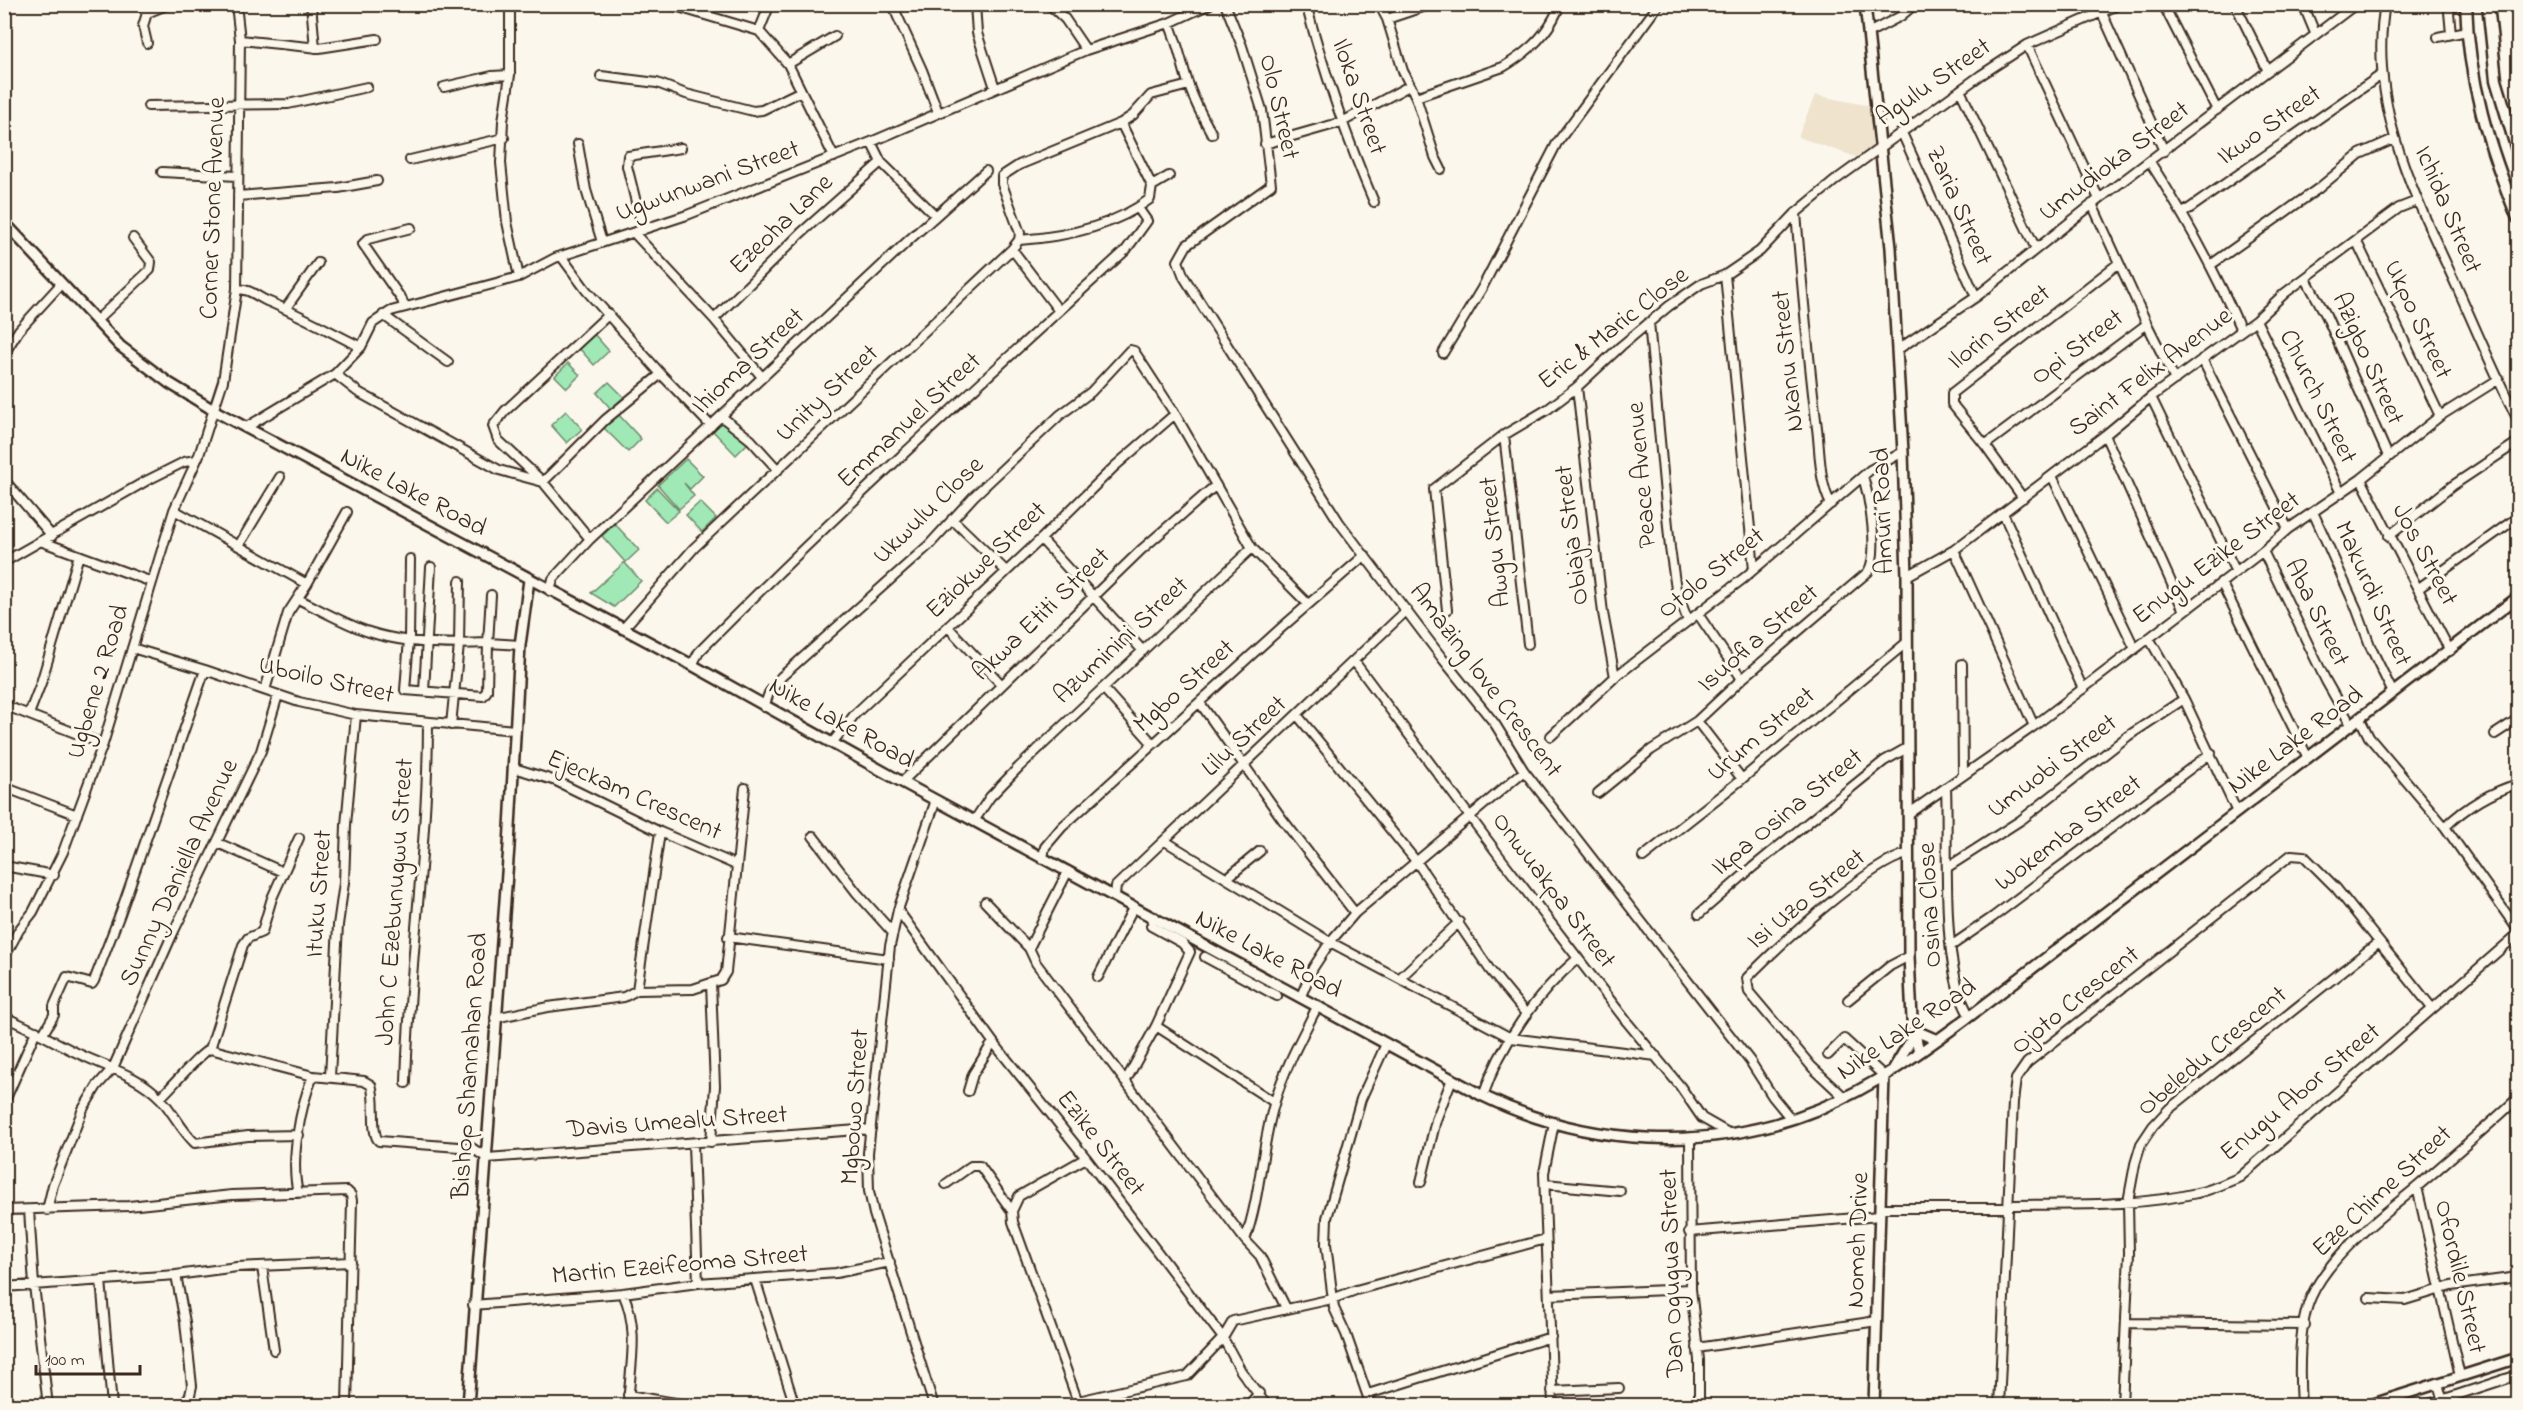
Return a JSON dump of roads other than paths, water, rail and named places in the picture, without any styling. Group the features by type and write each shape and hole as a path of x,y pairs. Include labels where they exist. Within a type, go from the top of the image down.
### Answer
{"highway":[{"path":"2466,4 2474,88 2485,132 2518,218"},
{"path":"2488,4 2496,80 2518,153"}],"main road":[{"name":"Amuri Road","path":"1865,4 1881,145 1903,452 1908,576 1906,643 1909,956 1916,1055"},
{"name":"Nike Lake Road","path":"4,222 120,346 170,383 245,428 462,541 550,591 692,665 764,707 1483,1096 1523,1114 1586,1131 1624,1137 1690,1139 1730,1134 1791,1119 1844,1097 1884,1076 1970,1016 2518,597"},
{"name":"Bishop Shannahan Road","path":"468,1406 473,1305 487,1158 514,768 520,645 529,579"},
{"path":"1893,1070 1913,1036 1937,1040"},
{"name":"Nomeh Drive","path":"1875,1406 1884,1076"},
{"path":"2367,1406 2518,1358"}],"street":[{"path":"140,4 147,14"},
{"path":"147,43 143,26 147,14 169,4"},
{"name":"Corner Stone Avenue","path":"215,411 227,362 237,289 240,40 236,4"},
{"path":"311,4 315,48"},
{"path":"510,4 510,75 503,121 504,138 501,163 507,222 519,277"},
{"path":"668,4 759,31 788,64 817,118 834,157"},
{"path":"759,31 770,4"},
{"path":"892,4 938,112"},
{"path":"975,4 977,33 995,88"},
{"path":"1049,4 1065,20 1086,50"},
{"name":"Ugwunwani Street","path":"383,315 404,307 473,291 519,277 561,256 719,203 872,142 1086,50 1169,22 1210,4"},
{"name":"Olo Street","path":"1184,250 1187,245 1271,185 1272,178 1265,144 1262,110 1252,74 1225,4"},
{"name":"Iloka Street","path":"1306,4 1324,70 1374,202"},
{"path":"1379,4 1387,19 1409,86 1416,97 1441,169"},
{"path":"1387,19 1432,4"},
{"path":"1416,97 1503,67 1514,61 1534,46 1551,25 1560,4"},
{"path":"1443,353 1482,288 1557,144 1659,4"},
{"path":"1868,33 1901,16 1915,4"},
{"name":"Agulu Street","path":"1872,154 1881,145 1902,133 2027,45 2120,4"},
{"path":"2163,4 2217,110"},
{"path":"2235,4 2268,70"},
{"path":"2303,4 2315,33"},
{"name":"Umudioka Street","path":"1897,350 1976,297 2315,33 2356,4"},
{"name":"Ichida Street","path":"2385,4 2381,75 2394,139 2417,201 2518,420"},
{"path":"2451,34 2448,12 2457,4"},
{"path":"2102,13 2164,151"},
{"path":"1169,22 1198,110 1212,134"},
{"path":"2438,37 2467,31"},
{"path":"788,64 835,36"},
{"path":"240,40 315,48 342,46 377,39"},
{"path":"2027,45 2147,324"},
{"path":"444,87 492,76 510,75"},
{"name":"Ikwo Street","path":"2183,213 2381,75"},
{"path":"601,76 657,83 686,94 753,111 762,110 801,91"},
{"path":"1121,123 1152,186 1150,199 1138,208 1082,231 1064,236 1018,240 1020,233 1002,184 1002,176 1019,165 1121,123 1133,115 1151,95 1189,86"},
{"path":"1265,144 1342,122 1409,86"},
{"path":"148,106 288,104 367,87"},
{"path":"1960,90 2036,249"},
{"name":"Zaria Street","path":"1902,133 1976,297"},
{"path":"410,160 504,138"},
{"path":"2212,264 2319,188 2360,154 2394,139"},
{"path":"872,142 881,162 935,216"},
{"path":"578,144 586,190 602,242"},
{"path":"643,230 627,166 628,156 681,148"},
{"name":"Eric & Maric Close","path":"1448,610 1434,489 1504,435 1577,387 1649,322 1701,284 1725,274 1760,251 1796,213 1872,154"},
{"name":"Ezeoha Lane","path":"714,319 801,233 881,162"},
{"path":"2150,162 2212,264 2241,330"},
{"name":"Ihioma Street","path":"550,591 553,579 590,539 986,171"},
{"path":"162,172 237,176"},
{"path":"1152,186 1169,176"},
{"path":"238,196 338,188 378,181"},
{"name":"Saint Felix Avenue","path":"1908,576 1954,550 2151,397 2256,320 2285,293 2357,242 2399,208 2417,201"},
{"name":"Emmanuel Street","path":"692,665 699,652 760,591 1126,250 1147,221 1138,208"},
{"name":"Nkanu Street","path":"1796,213 1806,338 1822,464 1827,496 1831,504"},
{"path":"404,307 402,300 363,244 368,238 411,228"},
{"path":"634,233 714,319 762,377"},
{"path":"96,321 150,270 151,262 133,238"},
{"name":"Unity Street","path":"623,629 694,549 1012,249 1018,240"},
{"name":"Ukpo Street","path":"2357,242 2440,416"},
{"path":"1012,249 1059,311"},
{"name":"Amazing love Crescent","path":"1184,250 1178,261 1191,289 1335,516 1495,724 1524,771 1750,1061 1773,1097 1791,1119"},
{"path":"561,256 586,290 711,426"},
{"path":"286,308 318,263"},
{"name":"Ilorin Street","path":"2023,498 1952,404 1952,393 2119,263"},
{"path":"1725,274 1754,569"},
{"name":"Azigbo Street","path":"2306,279 2326,315 2388,456"},
{"path":"4,354 19,330 61,284"},
{"path":"237,289 249,290 264,300 286,308 361,347"},
{"path":"590,539 543,482 498,440 493,426 505,411 609,314"},
{"path":"245,428 335,374 361,347 374,323 383,315 448,362"},
{"name":"Church Street","path":"2256,320 2341,493"},
{"name":"Peace Avenue","path":"1649,322 1670,548 1676,589 1688,621"},
{"name":"Opi Street","path":"1985,445 2147,324 2175,380"},
{"name":"Ukwulu Close","path":"764,707 781,677 929,545 952,519 1060,415 1091,392 1130,350 1134,351 1175,414"},
{"path":"2202,360 2288,529"},
{"path":"335,374 357,392 499,470 543,482"},
{"path":"543,482 605,420 661,374"},
{"name":"Enugu Ezike Street","path":"1908,814 2034,726 2235,570 2263,551 2288,529 2361,479 2440,416 2499,379"},
{"name":"Obiaja Street","path":"1577,387 1603,613 1615,677"},
{"path":"2151,397 2235,570"},
{"name":"Ugbene 2 Road","path":"4,958 54,875 103,744 174,510 199,455 215,411"},
{"path":"1175,414 1252,548 1308,604"},
{"name":"Eziokwe Street","path":"832,743 855,714 1114,467 1175,414"},
{"path":"722,417 751,440 778,470"},
{"name":"Awgu Street","path":"1504,435 1528,644"},
{"path":"2105,435 2184,610"},
{"path":"2389,536 2452,486 2518,442"},
{"name":"Otolo Street","path":"1551,736 1615,677 1698,615 1863,476 1903,452"},
{"path":"4,562 43,542 146,481 184,462 196,460 199,455"},
{"name":"Isuofia Street","path":"1598,793 1651,750 1697,721 1742,679 1836,601 1871,568 1873,543 1863,476"},
{"path":"2052,476 2135,649"},
{"path":"239,544 280,477"},
{"name":"Jos Street","path":"2361,479 2450,651"},
{"path":"5,481 51,536"},
{"name":"Akwa Etiti Street","path":"902,782 1000,683 1141,549 1216,485"},
{"path":"174,510 239,544 307,584"},
{"path":"265,690 288,613 347,512"},
{"path":"2003,513 2083,689"},
{"name":"Makurdi Street","path":"2313,513 2357,610 2375,657 2393,693"},
{"path":"2419,588 2518,517"},
{"path":"952,519 1006,571"},
{"path":"1041,539 1143,651"},
{"path":"43,542 152,582"},
{"name":"Azuminini Street","path":"974,821 990,797 1005,782 1252,548"},
{"path":"1954,550 2011,680 2034,726"},
{"name":"Aba Street","path":"2263,551 2326,681 2351,725"},
{"path":"29,714 41,683 79,555"},
{"name":"Mgbo Street","path":"1043,858 1045,847 1062,827 1365,555"},
{"path":"410,559 409,639 405,690 483,696 487,691 490,595"},
{"path":"424,691 431,567"},
{"path":"451,725 459,645 460,581"},
{"path":"2221,582 2308,758"},
{"path":"298,599 363,630 383,636 428,644 520,645"},
{"name":"Lilu Street","path":"1115,896 1116,886 1298,716 1407,610"},
{"path":"1698,615 1742,679"},
{"path":"948,627 1000,683"},
{"path":"2149,638 2184,699 2237,812"},
{"name":"Urum Street","path":"1643,857 1742,779 1906,643"},
{"name":"Uboilo Street","path":"132,648 205,669 298,702 356,715 515,730"},
{"name":"Onwuakpa Street","path":"1354,661 1702,1118 1730,1134"},
{"path":"1962,664 1963,775"},
{"path":"4,1103 40,1033 54,1015 54,1006 67,977 92,984 94,981 120,914 205,669"},
{"path":"1104,688 1153,744"},
{"name":"Sunny Daniella Avenue","path":"47,1210 53,1185 83,1109 97,1086 113,1068 183,913 219,843 261,751 278,694"},
{"name":"Umuobi Street","path":"1948,867 2021,820 2128,736 2184,699"},
{"path":"1200,703 1244,766 1355,913"},
{"path":"4,705 103,744"},
{"name":"Ituku Street","path":"330,1077 338,925 344,883 346,825 356,715"},
{"path":"1298,716 1416,861 1490,970 1527,1015"},
{"path":"2360,719 2369,737 2445,827 2518,932"},
{"path":"2495,734 2518,719"},
{"path":"1697,721 1742,779"},
{"name":"John C Ezebunugwu Street","path":"406,1083 410,989 428,769 428,723"},
{"name":"Ikpa Osina Street","path":"1699,914 1753,867 1884,761 1907,748"},
{"name":"Wokemba Street","path":"1951,946 2211,753"},
{"name":"Ejeckam Crescent","path":"514,768 556,781 660,832 736,865"},
{"path":"1301,996 1313,968 1330,942 1355,913 1524,771"},
{"path":"2445,827 2470,805 2500,789 2518,784"},
{"path":"4,786 77,815"},
{"name":"Osina Close","path":"1946,788 1952,967 1963,1005 1970,1016"},
{"path":"495,1018 624,997 637,990 693,989 721,980 726,972 745,789"},
{"name":"Mgbowo Street","path":"934,1406 869,1191 868,1153 893,933 898,910 936,800"},
{"path":"637,990 660,832"},
{"path":"813,836 857,893 893,933"},
{"path":"210,1049 243,945 248,939 262,932 266,915 299,838"},
{"path":"1165,841 1330,942 1511,1038 1656,1056"},
{"path":"219,843 283,872"},
{"path":"1227,878 1260,851"},
{"name":"Isi Uzo Street","path":"1844,1097 1812,1067 1749,992 1747,978 1851,887 1890,860 1907,854"},
{"name":"Ojoto Crescent","path":"1999,1406 2013,1102 2015,1084 2021,1070 2053,1041 2158,962 2285,858 2296,854 2310,860 2336,888 2432,1008"},
{"path":"4,866 54,875"},
{"path":"1029,948 1068,871"},
{"path":"986,902 1029,948 1036,963 1125,1082 1245,1240 1260,1256 1286,1308"},
{"path":"1098,977 1134,906"},
{"name":"Ezike Street","path":"898,910 993,1042 1086,1158 1222,1338 1241,1371 1267,1406"},
{"path":"1155,917 1151,926 1182,944 1190,952 1205,957 1277,996"},
{"path":"1400,978 1459,922"},
{"name":"Enugu Abor Street","path":"1689,1232 1880,1212 2128,1202 2196,1193 2242,1176 2333,1099 2518,932"},
{"path":"728,937 889,959"},
{"name":"Obeledu Crescent","path":"2122,1406 2128,1202 2139,1149 2146,1135 2158,1119 2379,942"},
{"path":"1205,957 1216,950"},
{"path":"1125,1082 1156,1026 1190,952"},
{"path":"1848,1000 1890,966 1909,956"},
{"path":"1483,1096 1491,1073 1511,1038 1552,983 1578,958"},
{"path":"711,983 715,1086 711,1142"},
{"path":"1245,1240 1253,1214 1263,1149 1274,1102 1287,1068 1318,1005"},
{"path":"4,1017 113,1068 160,1098 195,1143 248,1136 299,1135"},
{"path":"1156,1026 1274,1102"},
{"path":"1828,1055 1844,1039 1884,1076"},
{"path":"968,1091 973,1074 993,1042"},
{"path":"1371,1406 1332,1299 1326,1244 1327,1218 1361,1098 1386,1044"},
{"path":"160,1098 181,1078 202,1052 210,1049 313,1076 364,1081 370,1085 375,1098 374,1133 379,1141 472,1148 487,1158"},
{"path":"298,1193 295,1180 299,1135 306,1095 313,1076"},
{"path":"1421,1182 1436,1120 1452,1079"},
{"name":"Eze Chime Street","path":"2301,1406 2300,1365 2305,1325 2311,1297 2328,1270 2355,1241 2518,1098"},
{"path":"1553,1406 1544,1173 1554,1123"},
{"name":"Davis Umealu Street","path":"487,1158 871,1129"},
{"name":"Dan Ogugua Street","path":"1690,1139 1691,1289 1700,1406"},
{"path":"693,1144 698,1282"},
{"path":"1086,1158 1019,1196 1012,1211 1013,1222 1079,1403 1187,1376 1222,1338 1233,1321 1332,1299 1356,1290 1546,1239"},
{"path":"946,1184 970,1166 980,1166 1012,1211"},
{"path":"1545,1184 1620,1191"},
{"name":"Ofordile Street","path":"2417,1187 2460,1376"},
{"path":"4,1210 129,1206 232,1195 347,1191 351,1195 347,1405 243,1406"},
{"path":"29,1210 34,1285 48,1406"},
{"path":"4,1287 351,1262"},
{"name":"Martin Ezeifeoma Street","path":"473,1305 623,1293 698,1282 836,1273 890,1262"},
{"path":"262,1267 274,1350"},
{"path":"176,1275 185,1322 192,1386 190,1395 183,1406"},
{"path":"2369,1298 2405,1300 2466,1284 2518,1277"},
{"path":"755,1279 795,1406"},
{"path":"101,1280 112,1406"},
{"path":"1550,1295 1691,1289"},
{"path":"623,1293 632,1312 634,1327 628,1406"},
{"path":"1697,1348 1877,1321"},
{"path":"2126,1323 2305,1325"},
{"path":"1368,1394 1551,1337"},
{"path":"2423,1406 2444,1403 2518,1375"},
{"path":"2438,1383 2444,1403"},
{"path":"1552,1391 1619,1388"},
{"path":"1248,1406 1259,1393"},
{"path":"628,1395 693,1406"}]}
